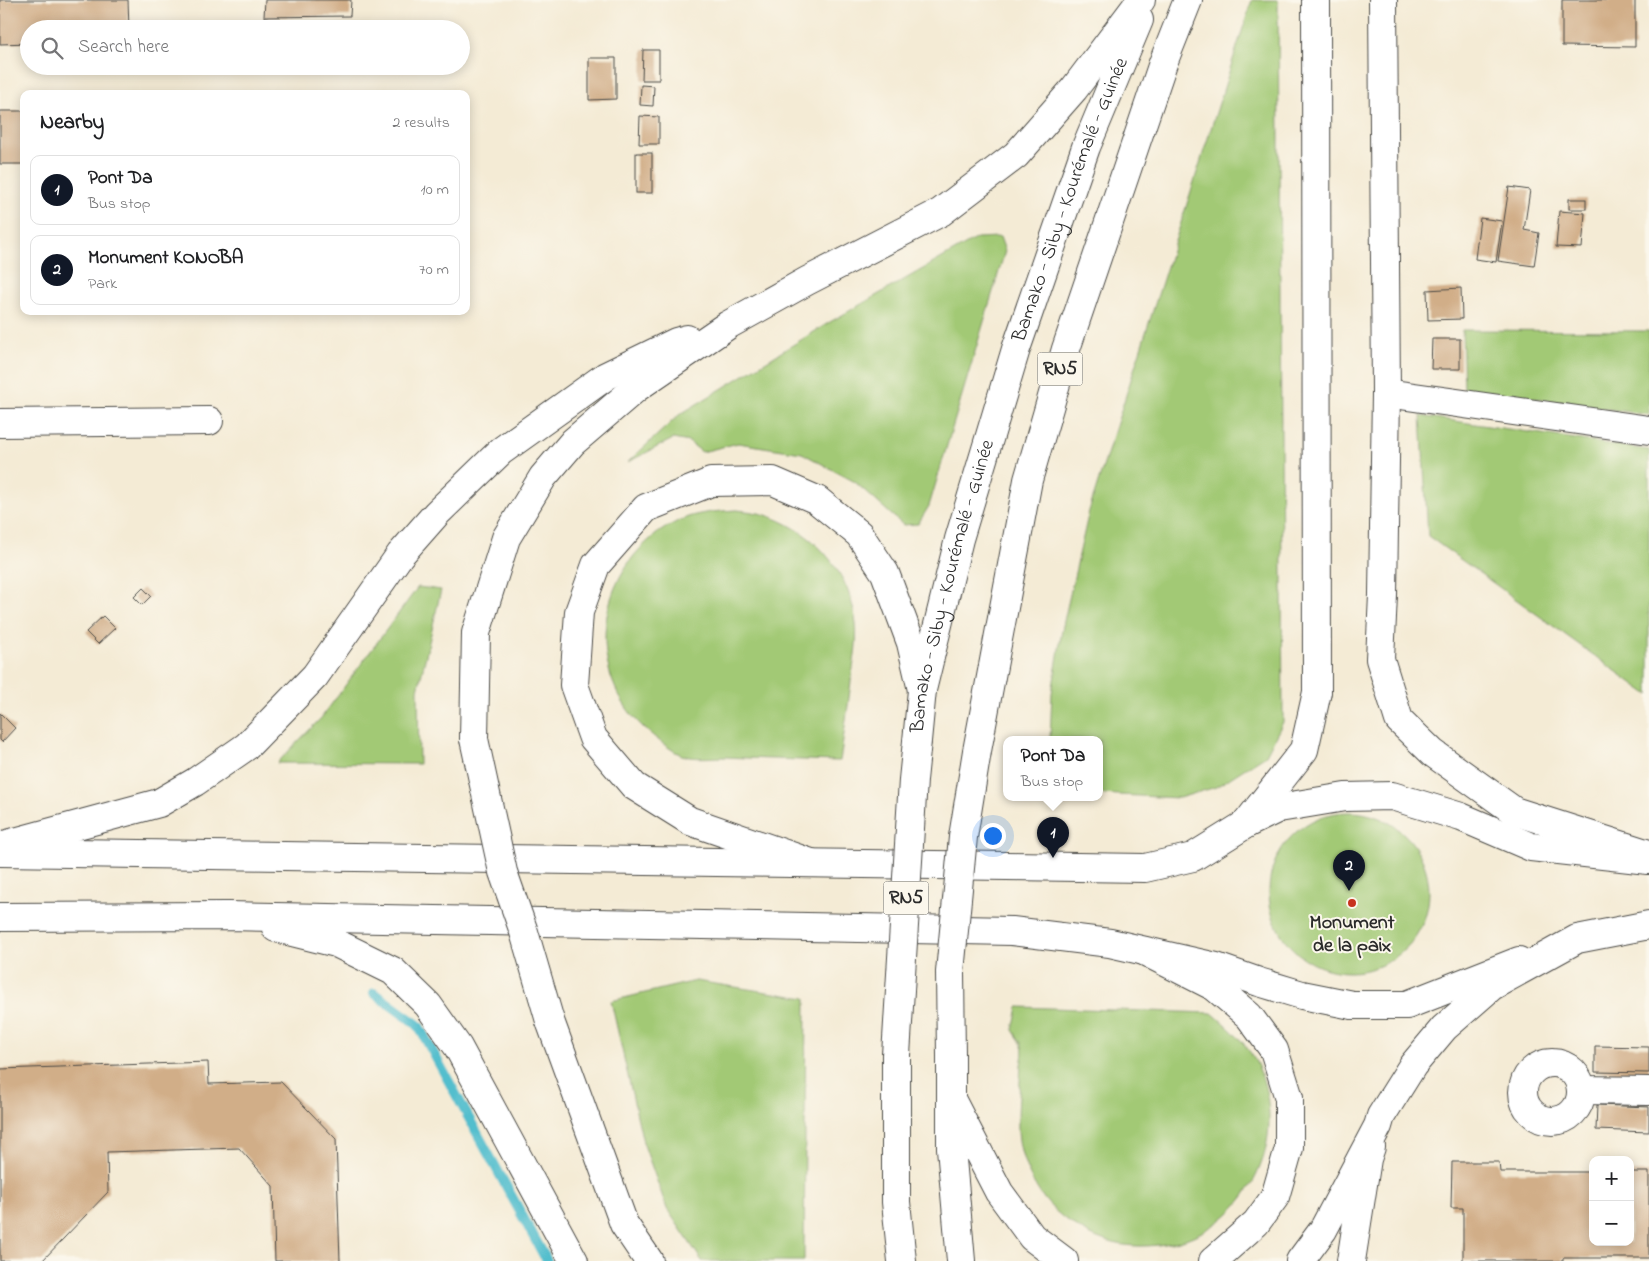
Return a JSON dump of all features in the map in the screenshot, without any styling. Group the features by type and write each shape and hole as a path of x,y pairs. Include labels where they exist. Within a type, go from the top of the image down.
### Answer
{"main road":[{"path":"649,1261 624,1224 550,1021 524,932 503,872 474,739 476,633 506,538 543,477 573,442 636,388 728,326 807,281 941,212 1016,155 1074,90 1141,0"},
{"name":"Bamako - Siby - Kourémalé - Guinée","path":"902,1261 896,1202 896,1056 911,808 922,690 959,539 1016,348 1086,147 1148,0"},
{"name":"Bamako - Siby - Kourémalé - Guinée","path":"961,1261 951,1148 950,972 963,837 977,751 1031,471 1066,349 1163,62 1188,0"},
{"path":"1246,824 1304,750 1317,692 1316,0"},
{"path":"1383,0 1386,393 1383,595 1380,659 1399,720 1433,753 1514,811 1649,854"},
{"path":"0,846 159,803 195,782 247,746 315,676 400,555 437,513 502,451 606,376 676,342 728,326"},
{"path":"1386,393 1649,430"},
{"path":"0,423 209,421"},
{"path":"812,863 690,821 634,786 593,738 574,685 579,612 596,565 646,508 711,482 772,481 817,500 859,534 885,573 911,643 922,690"},
{"path":"0,852 1145,868 1193,857 1246,824 1279,808 1345,797 1392,796 1461,817 1532,847 1649,860"},
{"path":"0,916 228,916 1012,931 1110,943 1216,967 1302,995 1352,1005 1407,1005 1577,939 1649,925"},
{"path":"228,916 336,943 393,970 428,1005 458,1047 574,1261"},
{"path":"1351,1261 1367,1159 1381,1116 1413,1065 1444,1028 1492,986 1577,939"},
{"path":"1144,951 1215,987 1249,1016 1274,1050 1289,1098 1289,1148 1275,1197 1256,1223 1213,1261"},
{"path":"1581,1090 1649,1091"},
{"path":"950,1097 999,1192 1032,1237 1064,1261"},
{"path":"1300,1261 1323,1230 1378,1126"}],"green space":[{"path":"1252,0 1278,0 1283,722 1266,755 1216,787 1179,798 1103,794 1103,736 1050,736 1052,693 1062,630 1089,511"},
{"path":"1000,237 1005,251 929,506 918,524 903,525 855,482 802,453 738,443 702,452 689,442 673,439 628,462 679,415 830,322 977,238"},
{"path":"1462,330 1649,331 1649,415 1464,388"},
{"path":"1421,416 1649,450 1649,695 1428,536"},
{"path":"737,510 763,514 796,529 811,540 835,566 851,599 855,617 855,657 840,761 685,756 663,744 644,728 623,702 610,673 605,642 608,611 618,581 635,555 658,533 688,517"},
{"path":"418,587 441,590 418,690 419,764 277,763 322,717"},
{"path":"1341,812 1357,812 1387,821 1406,835 1423,861 1428,876 1428,908 1423,923 1406,949 1387,963 1372,969 1357,972 1341,972 1311,963 1287,943 1278,930 1272,915 1269,900 1269,884 1278,854 1298,830 1311,821 1326,815"},
{"path":"696,981 806,998 804,1261 702,1261 667,1209 643,1142 611,1001"},
{"path":"1018,1007 1212,1013 1226,1025 1246,1046 1256,1062 1268,1100 1269,1129 1263,1158 1252,1184 1236,1206 1214,1225 1188,1238 1158,1245 1140,1246 1122,1245 1097,1238 1075,1226 1056,1211 1045,1200 1031,1177 1023,1159 1019,1141 1018,1108 1023,1051 1021,1042 1013,1030"}],"building":[{"path":"0,0 128,0 129,20 20,20 20,43 0,44"},
{"path":"265,0 351,0 350,16 264,17"},
{"path":"1562,0 1635,0 1635,47 1562,46"},
{"path":"643,50 659,50 659,80 642,80"},
{"path":"589,58 616,58 616,99 589,100"},
{"path":"641,85 654,86 653,106 640,105"},
{"path":"0,111 20,111 20,164 0,164"},
{"path":"640,116 659,117 659,144 639,144"},
{"path":"636,153 652,153 652,193 636,193"},
{"path":"1509,187 1530,190 1524,230 1539,233 1534,266 1498,261"},
{"path":"1569,199 1586,199 1586,209 1569,209"},
{"path":"1559,211 1585,213 1582,248 1556,247"},
{"path":"1480,218 1502,221 1496,262 1475,259"},
{"path":"1461,288 1462,319 1428,320 1427,290"},
{"path":"1432,339 1460,339 1460,369 1431,369"},
{"path":"143,588 151,596 142,605 134,597"},
{"path":"103,616 115,628 98,644 86,632"},
{"path":"0,713 15,728 2,742 0,740"},
{"path":"1595,1046 1649,1047 1649,1073 1595,1072"},
{"path":"208,1062 209,1084 281,1082 336,1139 340,1261 275,1261 273,1186 239,1148 107,1152 108,1192 42,1261 0,1261 0,1069"},
{"path":"1597,1105 1649,1107 1649,1132 1596,1130"},
{"path":"1452,1162 1499,1162 1500,1172 1589,1172 1589,1246 1634,1246 1634,1172 1649,1172 1649,1258 1563,1258 1563,1261 1463,1261 1463,1208 1451,1208"}],"waterway":[{"path":"374,993 418,1025 547,1261"}],"place":[{"name":"Pont Da","path":"1053,858"},
{"name":"Monument KONOBA","path":"1349,891"},
{"name":"Monument de la paix","path":"1352,903"}]}
